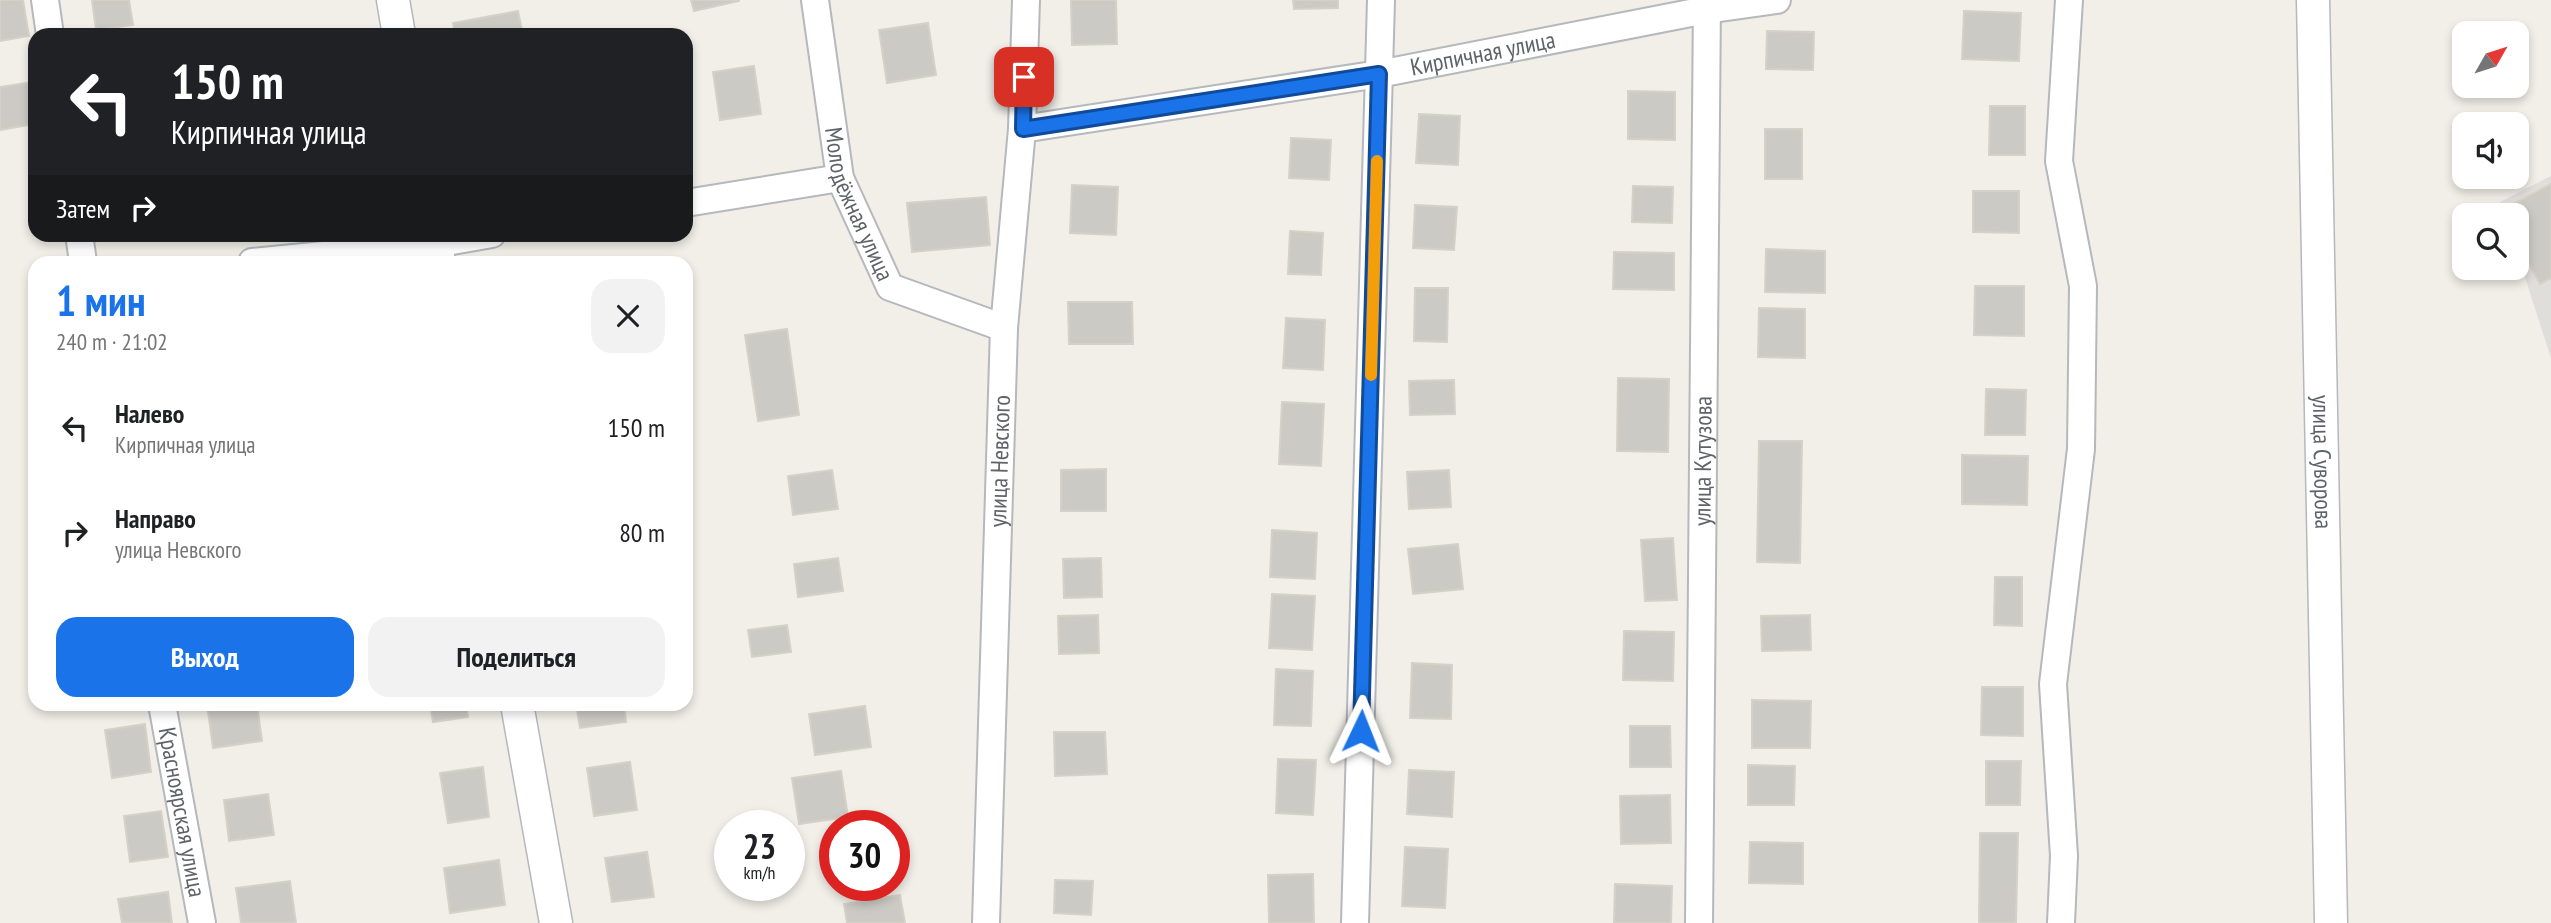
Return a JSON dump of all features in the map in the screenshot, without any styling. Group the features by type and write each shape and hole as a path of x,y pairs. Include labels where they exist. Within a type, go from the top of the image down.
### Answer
{"street":[{"path":"45,0 49,28"},
{"path":"393,0 399,28"},
{"name":"Молодёжная улица","path":"815,0 841,178 890,287 1004,328"},
{"name":"улица Невского","path":"986,923 1004,328 1023,129 1026,0"},
{"path":"1355,923 1381,0"},
{"name":"Кирпичная улица","path":"1023,129 1379,74 1706,5 1777,0"},
{"path":"2062,923 2064,856 2053,684 2081,449 2083,286 2059,161 2068,0"},
{"name":"улица Суворова","path":"2313,0 2331,923"},
{"name":"улица Кутузова","path":"1699,923 1706,5"},
{"path":"693,202 841,178"},
{"path":"326,256 436,247 458,242"},
{"name":"Красноярская улица","path":"163,711 202,923"},
{"path":"518,711 556,923"}],"shaded area":[{"path":"2551,176 2551,358 2526,280 2529,280 2529,203 2500,202"}],"building":[{"path":"0,0 23,0 28,36 0,41"},
{"path":"92,0 129,0 133,25 96,28"},
{"path":"691,0 739,0 739,1 694,11"},
{"path":"1071,0 1116,0 1117,44 1072,45"},
{"path":"1293,0 1338,0 1338,8 1294,9"},
{"path":"518,11 522,28 454,28 453,23"},
{"path":"1964,11 2021,13 2019,61 1962,59"},
{"path":"928,23 936,75 887,83 879,30"},
{"path":"1767,31 1814,32 1813,70 1766,69"},
{"path":"754,66 761,114 720,120 713,72"},
{"path":"28,83 28,125 0,130 0,87"},
{"path":"1628,91 1675,92 1675,140 1628,139"},
{"path":"1990,106 2025,106 2025,155 1989,155"},
{"path":"1419,114 1460,116 1458,165 1416,163"},
{"path":"1765,129 1802,129 1802,179 1765,179"},
{"path":"1291,138 1331,140 1329,180 1289,178"},
{"path":"2551,184 2551,278 2540,284 2529,264 2529,203 2515,203"},
{"path":"1072,185 1118,187 1116,235 1070,233"},
{"path":"1633,186 1673,187 1672,223 1632,222"},
{"path":"1973,191 2019,191 2019,233 1973,232"},
{"path":"986,197 990,245 912,252 907,203"},
{"path":"1415,205 1457,207 1454,250 1413,248"},
{"path":"1290,231 1323,233 1321,275 1288,274"},
{"path":"1766,249 1825,251 1825,293 1765,292"},
{"path":"1614,252 1674,253 1674,290 1613,289"},
{"path":"1975,286 2024,286 2024,336 1974,335"},
{"path":"1415,288 1448,288 1447,342 1414,341"},
{"path":"1068,302 1132,302 1133,344 1069,344"},
{"path":"1759,308 1805,309 1805,358 1758,357"},
{"path":"1286,318 1325,320 1323,370 1283,368"},
{"path":"787,329 799,415 758,421 745,335"},
{"path":"1618,378 1669,379 1668,452 1617,451"},
{"path":"1454,380 1455,414 1410,415 1409,381"},
{"path":"1986,389 2026,390 2025,435 1985,435"},
{"path":"1282,402 1324,404 1321,466 1279,464"},
{"path":"1759,441 1802,441 1800,563 1757,562"},
{"path":"1962,455 2028,456 2027,505 1962,504"},
{"path":"1106,469 1106,511 1061,511 1061,470"},
{"path":"832,470 838,509 793,515 788,476"},
{"path":"1449,470 1451,507 1409,509 1407,472"},
{"path":"1272,530 1317,533 1315,579 1270,577"},
{"path":"1673,538 1677,600 1645,601 1641,540"},
{"path":"1458,544 1463,589 1413,594 1408,549"},
{"path":"838,558 843,591 798,597 794,564"},
{"path":"1101,558 1102,597 1064,598 1063,559"},
{"path":"1995,577 2022,577 2022,626 1994,625"},
{"path":"1272,594 1315,596 1312,650 1269,648"},
{"path":"1098,615 1099,653 1059,654 1058,616"},
{"path":"1810,615 1811,650 1762,651 1761,616"},
{"path":"787,625 791,652 752,657 748,630"},
{"path":"1624,631 1674,632 1673,681 1623,680"},
{"path":"1412,663 1452,665 1451,719 1410,718"},
{"path":"1276,669 1313,671 1311,726 1274,725"},
{"path":"1982,687 2023,687 2023,736 1981,735"},
{"path":"1752,700 1811,701 1810,748 1752,748"},
{"path":"865,706 871,747 815,755 809,714"},
{"path":"208,711 258,711 262,741 213,748"},
{"path":"431,711 467,711 468,717 433,722"},
{"path":"577,711 625,711 626,722 580,728"},
{"path":"145,724 151,772 112,778 105,730"},
{"path":"1630,726 1670,726 1671,767 1630,767"},
{"path":"1054,732 1105,732 1107,774 1055,776"},
{"path":"1278,759 1316,760 1313,815 1276,813"},
{"path":"1986,761 2021,761 2020,805 1986,805"},
{"path":"630,762 637,810 594,816 587,768"},
{"path":"1748,765 1795,766 1794,805 1748,805"},
{"path":"483,767 489,817 448,823 440,773"},
{"path":"1409,770 1454,772 1452,817 1407,814"},
{"path":"841,771 847,810 819,810 819,821 805,823 805,810 797,810 792,778"},
{"path":"268,794 274,835 229,841 224,800"},
{"path":"1670,795 1671,843 1621,844 1620,796"},
{"path":"161,811 168,857 130,862 124,816"},
{"path":"1980,833 2018,833 2016,923 1979,923"},
{"path":"1750,842 1803,843 1803,884 1749,883"},
{"path":"1405,847 1448,849 1445,908 1402,906"},
{"path":"647,852 654,897 612,902 605,858"},
{"path":"499,860 505,905 450,913 444,868"},
{"path":"1313,874 1314,923 1269,923 1268,875"},
{"path":"1055,880 1093,881 1091,915 1054,913"},
{"path":"290,881 296,923 241,923 236,888"},
{"path":"1615,884 1672,886 1671,923 1614,923"},
{"path":"168,892 172,923 122,923 118,899"},
{"path":"901,901 905,923 847,923 844,904"}],"slow traffic":[{"path":"1371,375 1377,161"}],"route":[{"path":"1024,77 1023,129 1379,74 1361,731"}]}
